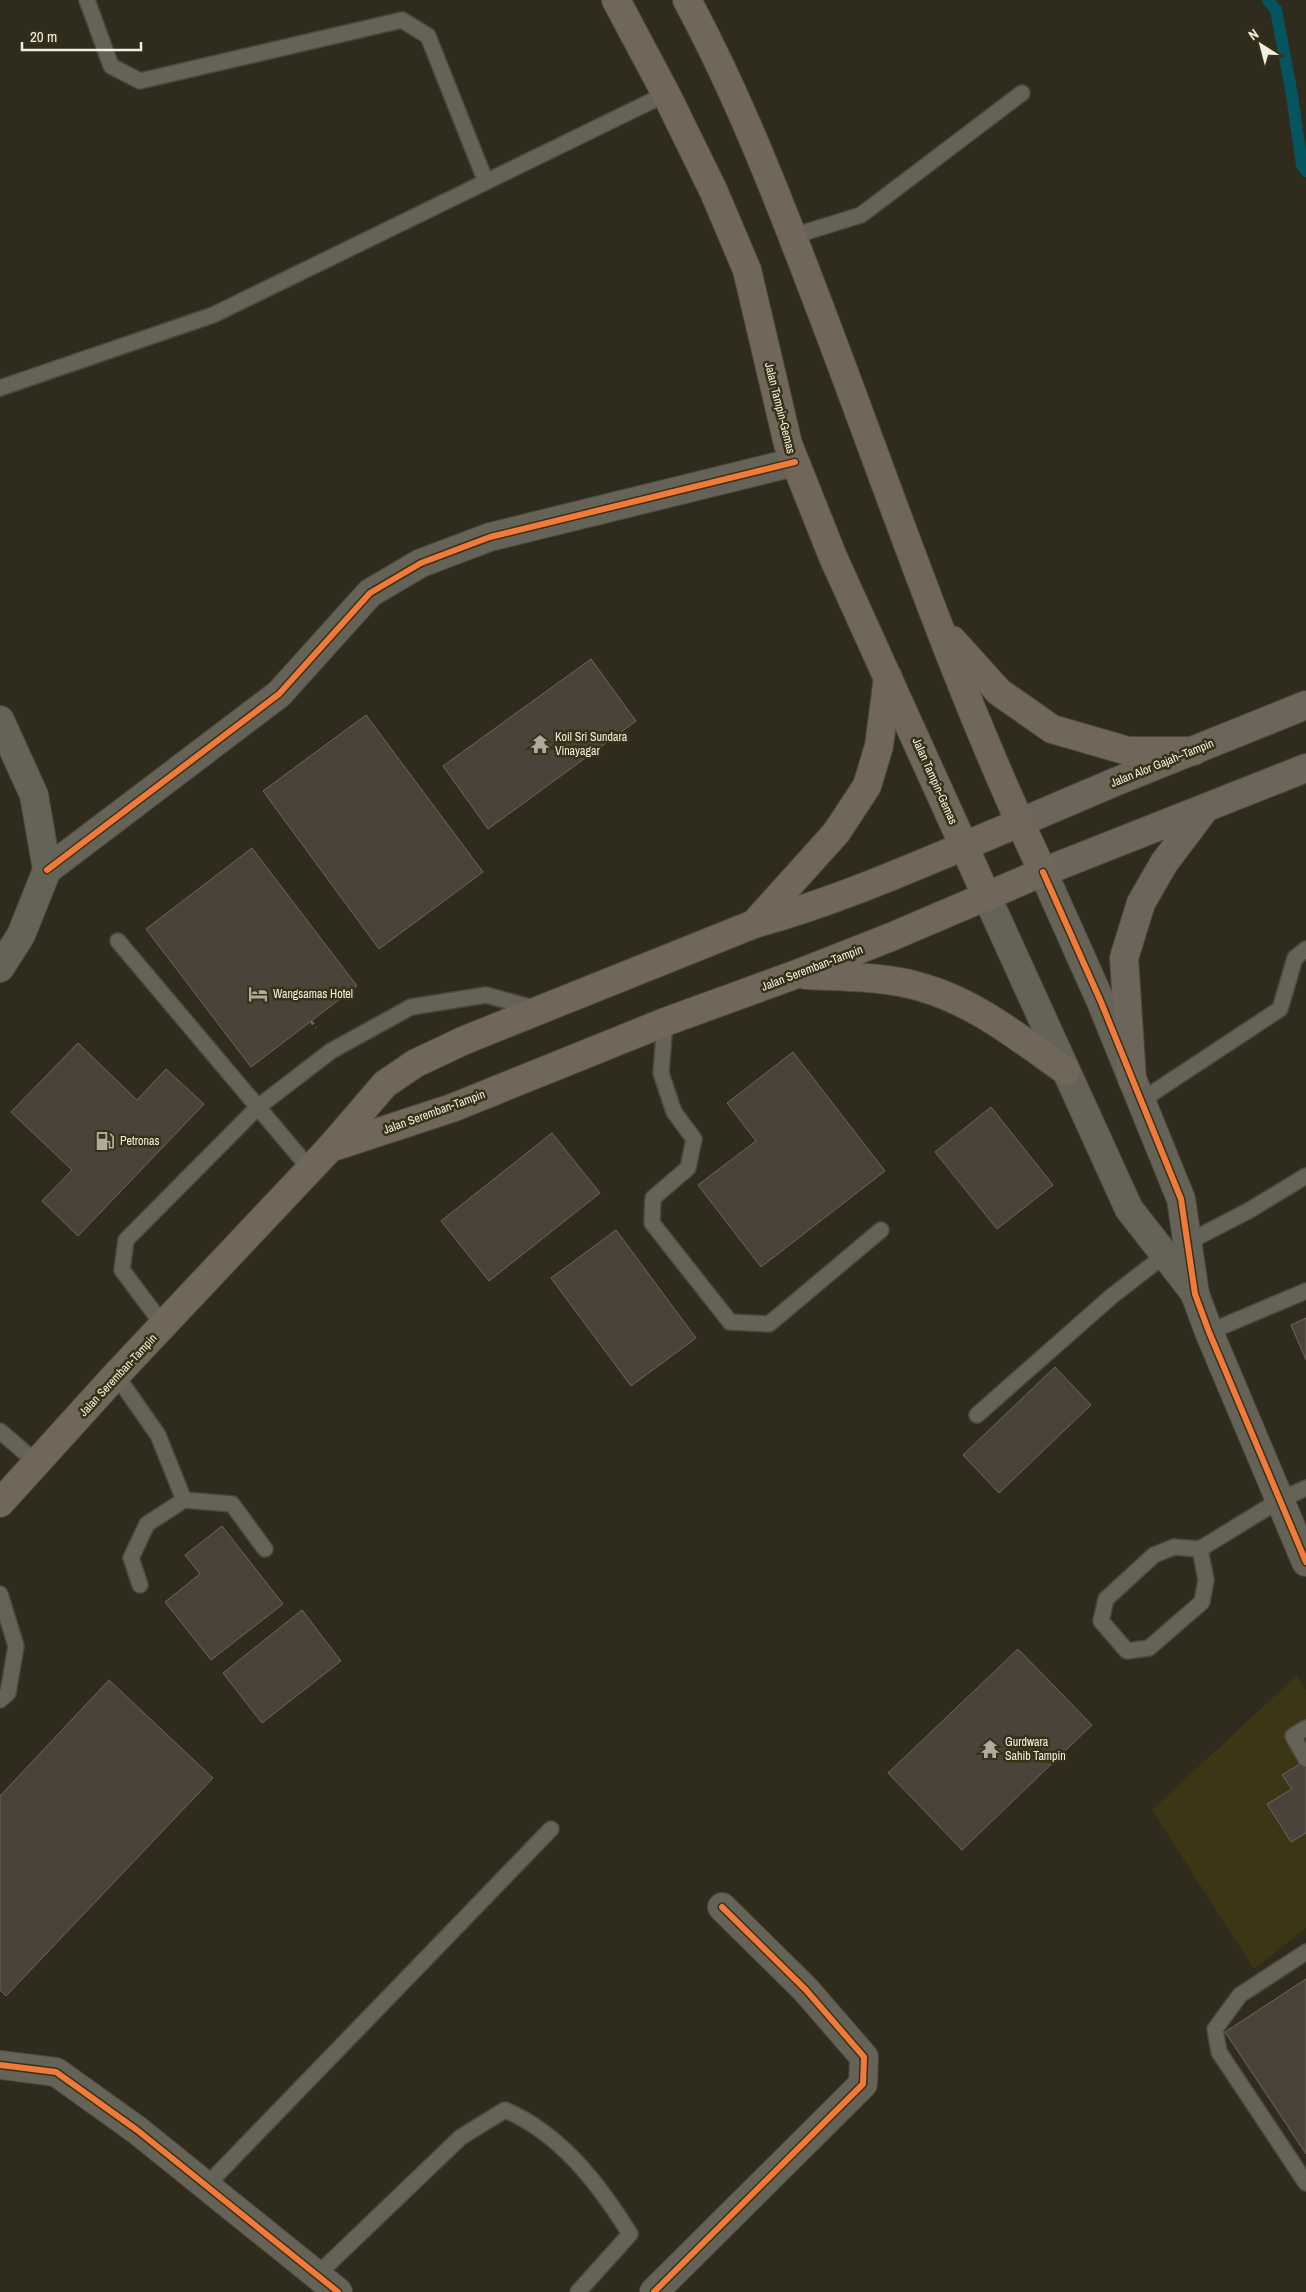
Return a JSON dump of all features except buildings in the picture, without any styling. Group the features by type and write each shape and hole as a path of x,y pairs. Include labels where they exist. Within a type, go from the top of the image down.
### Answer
{"highway":[{"name":"Jalan Tampin-Gemas","path":"616,0 666,94 714,192 747,270 788,444 833,557 987,897"},
{"path":"687,0 715,51 766,168 998,774 1043,872"},
{"path":"941,628 999,692 1052,729 1128,751 1194,750"},
{"path":"754,924 836,833 867,786 879,746 888,677"},
{"path":"330,1148 385,1084 409,1068 465,1040 537,1009 754,924 799,911 1020,823"},
{"name":"Jalan Seremban-Tampin","path":"0,1503 116,1375 330,1148 452,1108 665,1022 796,974 987,897 1043,872"},
{"path":"796,974 876,978 924,988 968,1007 1066,1071"}],"main road":[{"name":"Jalan Alor Gajah–Tampin","path":"1020,823 1114,782 1306,704"},
{"path":"1043,872 1305,770"},
{"path":"1137,1089 1124,958 1141,903 1164,863 1204,810"}],"street":[{"path":"0,968 21,934 47,870 279,694 370,593 421,563 490,537 795,462"},
{"path":"0,720 34,796 47,870"},
{"path":"1043,872 1137,1089 1181,1199 1176,1249"},
{"path":"987,897 1129,1209 1176,1249 1306,1562"},
{"path":"654,2292 863,2084 864,2057 806,1990 722,1907"},
{"path":"0,2064 56,2072 138,2130 338,2292"}],"lane":[{"path":"87,0 111,66 140,81 402,20 428,36 486,182"},
{"path":"793,236 861,215 1022,93"},
{"path":"0,388 213,315 666,94"},
{"path":"118,941 310,1169"},
{"path":"1137,1089 1280,1009 1295,958 1306,949"},
{"path":"164,1326 122,1270 126,1240 258,1107 331,1051 411,1006 486,995 537,1009"},
{"path":"665,1022 662,1073 674,1112 694,1139 688,1168 653,1198 652,1223 730,1322 769,1324 881,1230"},
{"path":"977,1415 1112,1296 1176,1249 1248,1211 1306,1176"},
{"path":"1209,1332 1306,1291"},
{"path":"116,1375 158,1435 184,1500"},
{"path":"0,1430 37,1463"},
{"path":"1200,1549 1206,1580 1202,1602 1149,1648 1127,1651 1102,1622 1106,1599 1154,1555 1174,1547 1200,1549 1280,1500 1306,1488"},
{"path":"140,1585 132,1558 147,1524 184,1500 232,1504 265,1549"},
{"path":"0,1594 16,1646 8,1693 0,1700"},
{"path":"1306,1728 1293,1736 1306,1759"},
{"path":"206,2186 551,1829"},
{"path":"1306,1952 1240,1995 1215,2029 1219,2052 1306,2183"},
{"path":"317,2275 461,2137 505,2110 525,2118 565,2149 611,2204 630,2234 578,2292"}],"shaded area":[{"path":"1297,1675 1306,1690 1306,1928 1254,1969 1152,1810"}],"waterway":[{"path":"1268,0 1276,10 1292,95 1302,165 1306,171"}],"cycle path":[{"path":"47,870 279,694 370,593 421,563 490,537 795,462"},
{"path":"1043,872 1101,1002 1181,1199 1195,1294 1209,1332 1306,1562"},
{"path":"654,2292 863,2084 864,2057 806,1990 722,1907"},
{"path":"0,2065 56,2072 137,2130 338,2292"}],"place":[{"name":"Koil Sri Sundara Vinayagar","path":"540,744"},
{"name":"Wangsamas Hotel","path":"258,994"},
{"name":"Petronas","path":"105,1141"},
{"name":"Gurdwara Sahib Tampin","path":"990,1749"}]}
